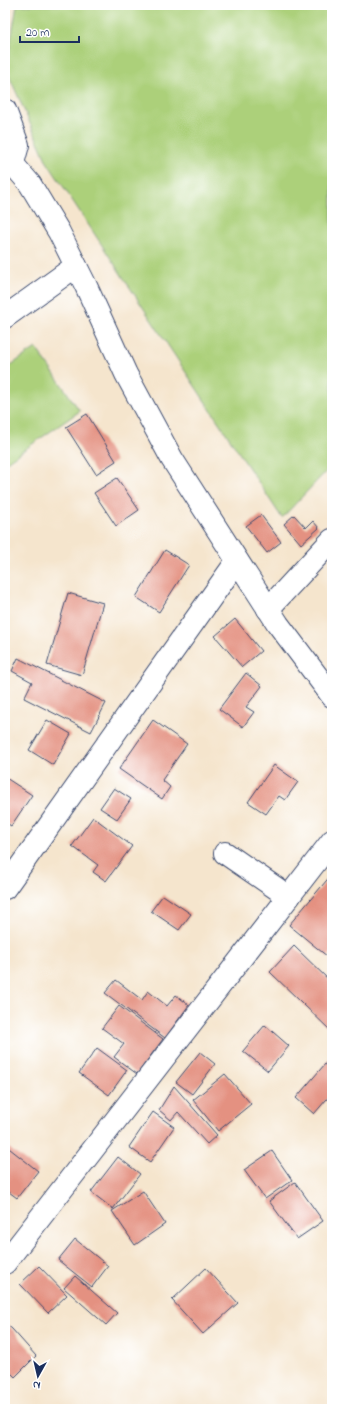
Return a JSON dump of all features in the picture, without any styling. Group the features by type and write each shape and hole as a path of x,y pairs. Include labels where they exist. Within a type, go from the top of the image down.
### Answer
{"street":[{"path":"5,110 18,145 9,159 30,184 59,232 126,374 172,459 278,624 332,696"},
{"path":"5,317 76,266"},
{"path":"268,609 332,540"},
{"path":"5,888 237,561"},
{"path":"5,1262 332,841"},
{"path":"225,853 289,897"}],"green space":[{"path":"17,5 332,5 332,465 282,518 47,162 6,69"},
{"path":"36,348 80,411 5,463 5,369"}],"building":[{"path":"87,414 116,461 96,474 66,427"},
{"path":"117,478 139,510 116,526 94,493"},
{"path":"261,515 281,542 267,553 246,526"},
{"path":"294,515 306,528 313,521 319,528 301,544 284,524"},
{"path":"165,550 189,565 159,612 136,597"},
{"path":"68,593 103,603 82,675 47,665"},
{"path":"235,619 261,651 242,667 215,636"},
{"path":"18,658 106,703 91,732 24,698 32,682 12,671"},
{"path":"246,673 262,686 246,707 254,712 243,727 219,709"},
{"path":"47,720 71,734 53,765 29,750"},
{"path":"153,720 187,744 162,780 170,787 162,799 119,769"},
{"path":"274,765 298,782 285,800 279,796 266,814 248,802"},
{"path":"6,778 32,795 11,826 5,822"},
{"path":"114,788 131,799 117,819 100,808"},
{"path":"93,817 132,846 106,881 93,872 98,865 72,846"},
{"path":"332,874 332,952 328,957 289,925"},
{"path":"163,895 191,914 179,930 151,911"},
{"path":"294,946 332,983 332,1032 270,972"},
{"path":"116,980 142,1000 148,991 167,1006 176,995 189,1005 165,1038 105,993"},
{"path":"119,1006 163,1039 137,1074 114,1057 124,1044 102,1028"},
{"path":"265,1025 289,1046 268,1071 243,1051"},
{"path":"97,1048 127,1070 109,1095 79,1073"},
{"path":"200,1052 215,1064 192,1094 176,1082"},
{"path":"331,1057 332,1093 314,1114 296,1098"},
{"path":"225,1074 251,1104 218,1131 193,1100"},
{"path":"174,1086 217,1135 207,1144 178,1112 171,1120 159,1110"},
{"path":"153,1112 174,1127 150,1162 129,1147"},
{"path":"5,1145 38,1171 17,1198 5,1189"},
{"path":"272,1151 292,1180 265,1199 244,1170"},
{"path":"118,1157 140,1174 113,1209 91,1192"},
{"path":"295,1182 323,1221 297,1239 269,1201"},
{"path":"143,1191 165,1224 135,1245 112,1211"},
{"path":"75,1239 108,1266 92,1287 58,1260"},
{"path":"39,1266 67,1295 48,1313 20,1284"},
{"path":"206,1268 238,1303 203,1334 172,1300"},
{"path":"75,1276 117,1313 106,1325 64,1288"},
{"path":"5,1323 36,1356 15,1377 5,1367"}]}
